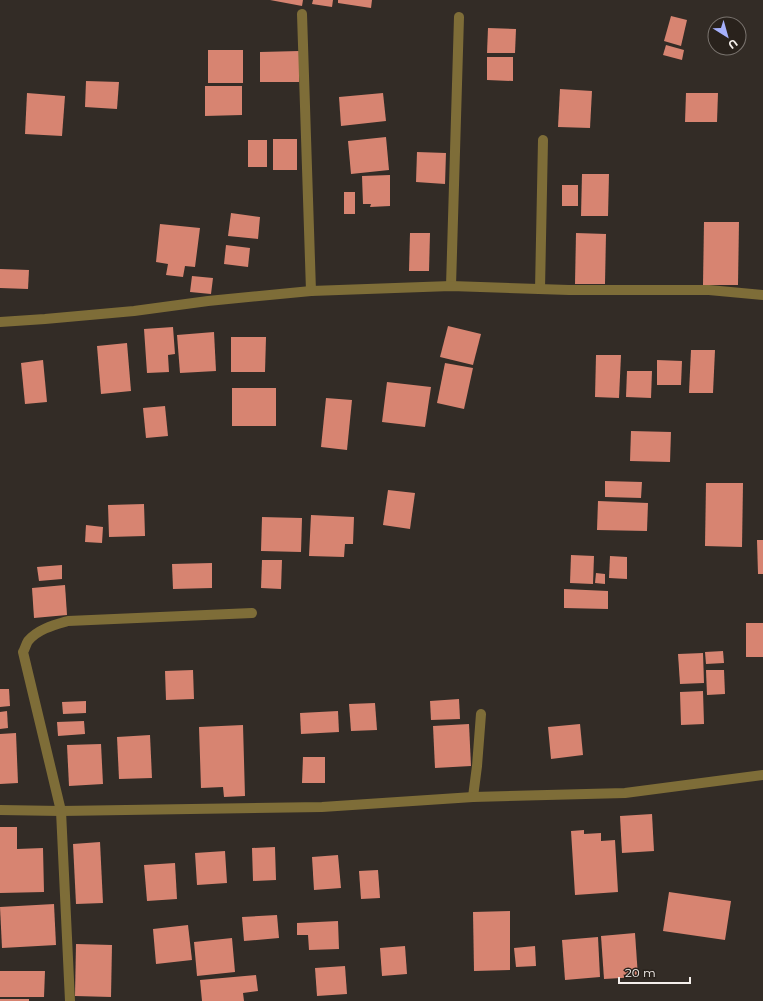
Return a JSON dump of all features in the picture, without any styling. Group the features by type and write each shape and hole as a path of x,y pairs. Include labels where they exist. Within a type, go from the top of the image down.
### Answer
{"street":[{"path":"302,14 311,290"},
{"path":"451,286 459,17"},
{"path":"540,289 543,140"},
{"path":"0,322 134,311 208,301 311,290 451,286 569,290 709,290 763,295"},
{"path":"70,1001 62,811 23,652 28,641 38,632 68,621 252,613"},
{"path":"473,797 481,714"},
{"path":"0,810 62,811 322,807 473,797 625,793 763,775"}],"building":[{"path":"270,0 303,0 302,6"},
{"path":"313,0 333,0 332,7 312,4"},
{"path":"338,0 372,0 371,8 338,3"},
{"path":"671,16 687,20 681,46 664,41"},
{"path":"488,28 516,29 515,53 487,53"},
{"path":"666,45 684,50 682,60 663,55"},
{"path":"208,50 243,50 243,83 208,83"},
{"path":"299,51 299,82 260,82 260,52"},
{"path":"487,57 513,57 513,81 487,80"},
{"path":"86,81 119,82 117,109 85,107"},
{"path":"205,86 242,86 242,115 205,116"},
{"path":"560,89 592,91 590,128 558,127"},
{"path":"27,93 65,96 62,136 25,134"},
{"path":"383,93 386,121 341,126 339,97"},
{"path":"686,93 718,93 717,122 685,122"},
{"path":"386,137 389,170 351,174 348,141"},
{"path":"273,139 297,139 297,170 273,170"},
{"path":"248,140 267,140 267,167 248,167"},
{"path":"417,152 446,153 445,184 416,182"},
{"path":"582,174 609,174 608,216 581,216"},
{"path":"390,175 390,206 370,207 371,204 363,204 362,176"},
{"path":"562,185 578,185 578,206 562,206"},
{"path":"344,192 355,192 355,214 344,214"},
{"path":"231,213 260,217 258,239 228,236"},
{"path":"704,222 739,222 738,285 703,285"},
{"path":"160,224 200,228 195,267 185,266 183,277 166,275 168,264 156,262"},
{"path":"410,233 430,233 429,271 409,271"},
{"path":"576,233 606,234 605,284 575,284"},
{"path":"226,245 250,248 248,267 224,264"},
{"path":"0,269 29,270 28,289 0,288"},
{"path":"192,276 213,278 211,294 190,292"},
{"path":"448,326 481,334 473,365 440,357"},
{"path":"173,327 175,354 168,355 169,372 147,373 144,329"},
{"path":"214,332 216,371 180,373 177,335"},
{"path":"231,337 266,337 265,372 231,372"},
{"path":"127,343 131,391 101,394 97,346"},
{"path":"691,350 715,350 713,393 689,393"},
{"path":"596,355 621,355 619,398 595,397"},
{"path":"43,360 47,402 25,404 21,363"},
{"path":"657,360 682,361 681,385 657,385"},
{"path":"445,363 473,368 464,409 437,403"},
{"path":"627,371 652,371 651,398 626,397"},
{"path":"387,382 431,387 425,427 382,422"},
{"path":"232,388 276,388 276,426 232,426"},
{"path":"326,398 352,400 347,450 321,447"},
{"path":"165,406 168,436 146,438 143,408"},
{"path":"631,431 671,432 670,462 630,461"},
{"path":"605,481 642,482 641,498 605,497"},
{"path":"706,483 743,483 742,547 705,546"},
{"path":"388,490 415,493 410,529 383,525"},
{"path":"598,501 648,503 647,531 597,530"},
{"path":"144,504 145,536 109,537 108,505"},
{"path":"311,515 354,517 353,544 345,544 344,557 309,556"},
{"path":"262,517 302,518 301,552 261,551"},
{"path":"86,525 103,527 102,543 85,542"},
{"path":"757,540 763,540 763,574 758,574"},
{"path":"571,555 594,556 593,584 570,583"},
{"path":"610,556 627,557 627,579 609,578"},
{"path":"262,560 282,560 281,589 261,588"},
{"path":"212,563 212,588 173,589 172,564"},
{"path":"62,565 62,579 39,581 37,567"},
{"path":"596,573 605,574 605,584 595,583"},
{"path":"65,585 67,615 34,618 32,588"},
{"path":"564,589 608,591 608,609 564,608"},
{"path":"746,623 763,623 763,657 746,657"},
{"path":"723,651 724,663 706,664 705,652"},
{"path":"703,653 704,683 680,684 678,654"},
{"path":"193,670 194,699 166,700 165,671"},
{"path":"706,670 724,670 725,694 707,695"},
{"path":"0,689 9,689 10,706 0,707"},
{"path":"703,691 704,724 681,725 680,692"},
{"path":"459,699 460,719 431,720 430,701"},
{"path":"86,701 86,713 63,714 62,702"},
{"path":"375,703 377,730 351,731 349,704"},
{"path":"7,711 8,728 0,729 0,712"},
{"path":"338,711 339,732 301,734 300,713"},
{"path":"84,721 85,734 58,736 57,722"},
{"path":"469,724 471,766 435,768 433,726"},
{"path":"580,724 583,755 551,759 548,727"},
{"path":"243,725 245,796 224,797 223,787 201,788 199,727"},
{"path":"16,733 18,783 0,784 0,734"},
{"path":"150,735 152,778 119,779 117,737"},
{"path":"101,744 103,784 69,786 67,745"},
{"path":"303,757 325,757 325,783 302,783"},
{"path":"652,814 654,851 622,853 620,816"},
{"path":"0,827 17,827 17,849 43,848 44,892 0,893"},
{"path":"584,830 584,834 601,833 601,841 615,840 618,892 575,895 571,831"},
{"path":"100,842 103,903 76,904 73,844"},
{"path":"275,847 276,880 253,881 252,848"},
{"path":"225,851 227,883 197,885 195,853"},
{"path":"338,855 341,888 314,890 312,857"},
{"path":"175,863 177,899 147,901 144,865"},
{"path":"378,870 380,898 361,899 359,871"},
{"path":"669,892 731,901 725,940 663,931"},
{"path":"54,904 56,945 2,948 0,907"},
{"path":"510,911 510,970 474,971 473,912"},
{"path":"277,915 279,938 244,941 242,917"},
{"path":"338,921 339,949 309,950 308,935 297,935 297,923"},
{"path":"188,925 192,960 156,964 153,929"},
{"path":"635,933 638,977 604,979 601,936"},
{"path":"598,937 600,977 565,980 562,940"},
{"path":"232,938 235,972 197,976 194,942"},
{"path":"76,944 112,945 111,997 75,996"},
{"path":"405,946 407,974 382,976 380,948"},
{"path":"535,946 536,966 516,967 514,948"},
{"path":"345,966 347,994 317,996 315,968"},
{"path":"0,971 45,971 44,997 0,997"},
{"path":"256,975 258,991 243,993 244,1001 202,1001 200,980"},
{"path":"0,999 29,999 29,1001 0,1001"}]}
